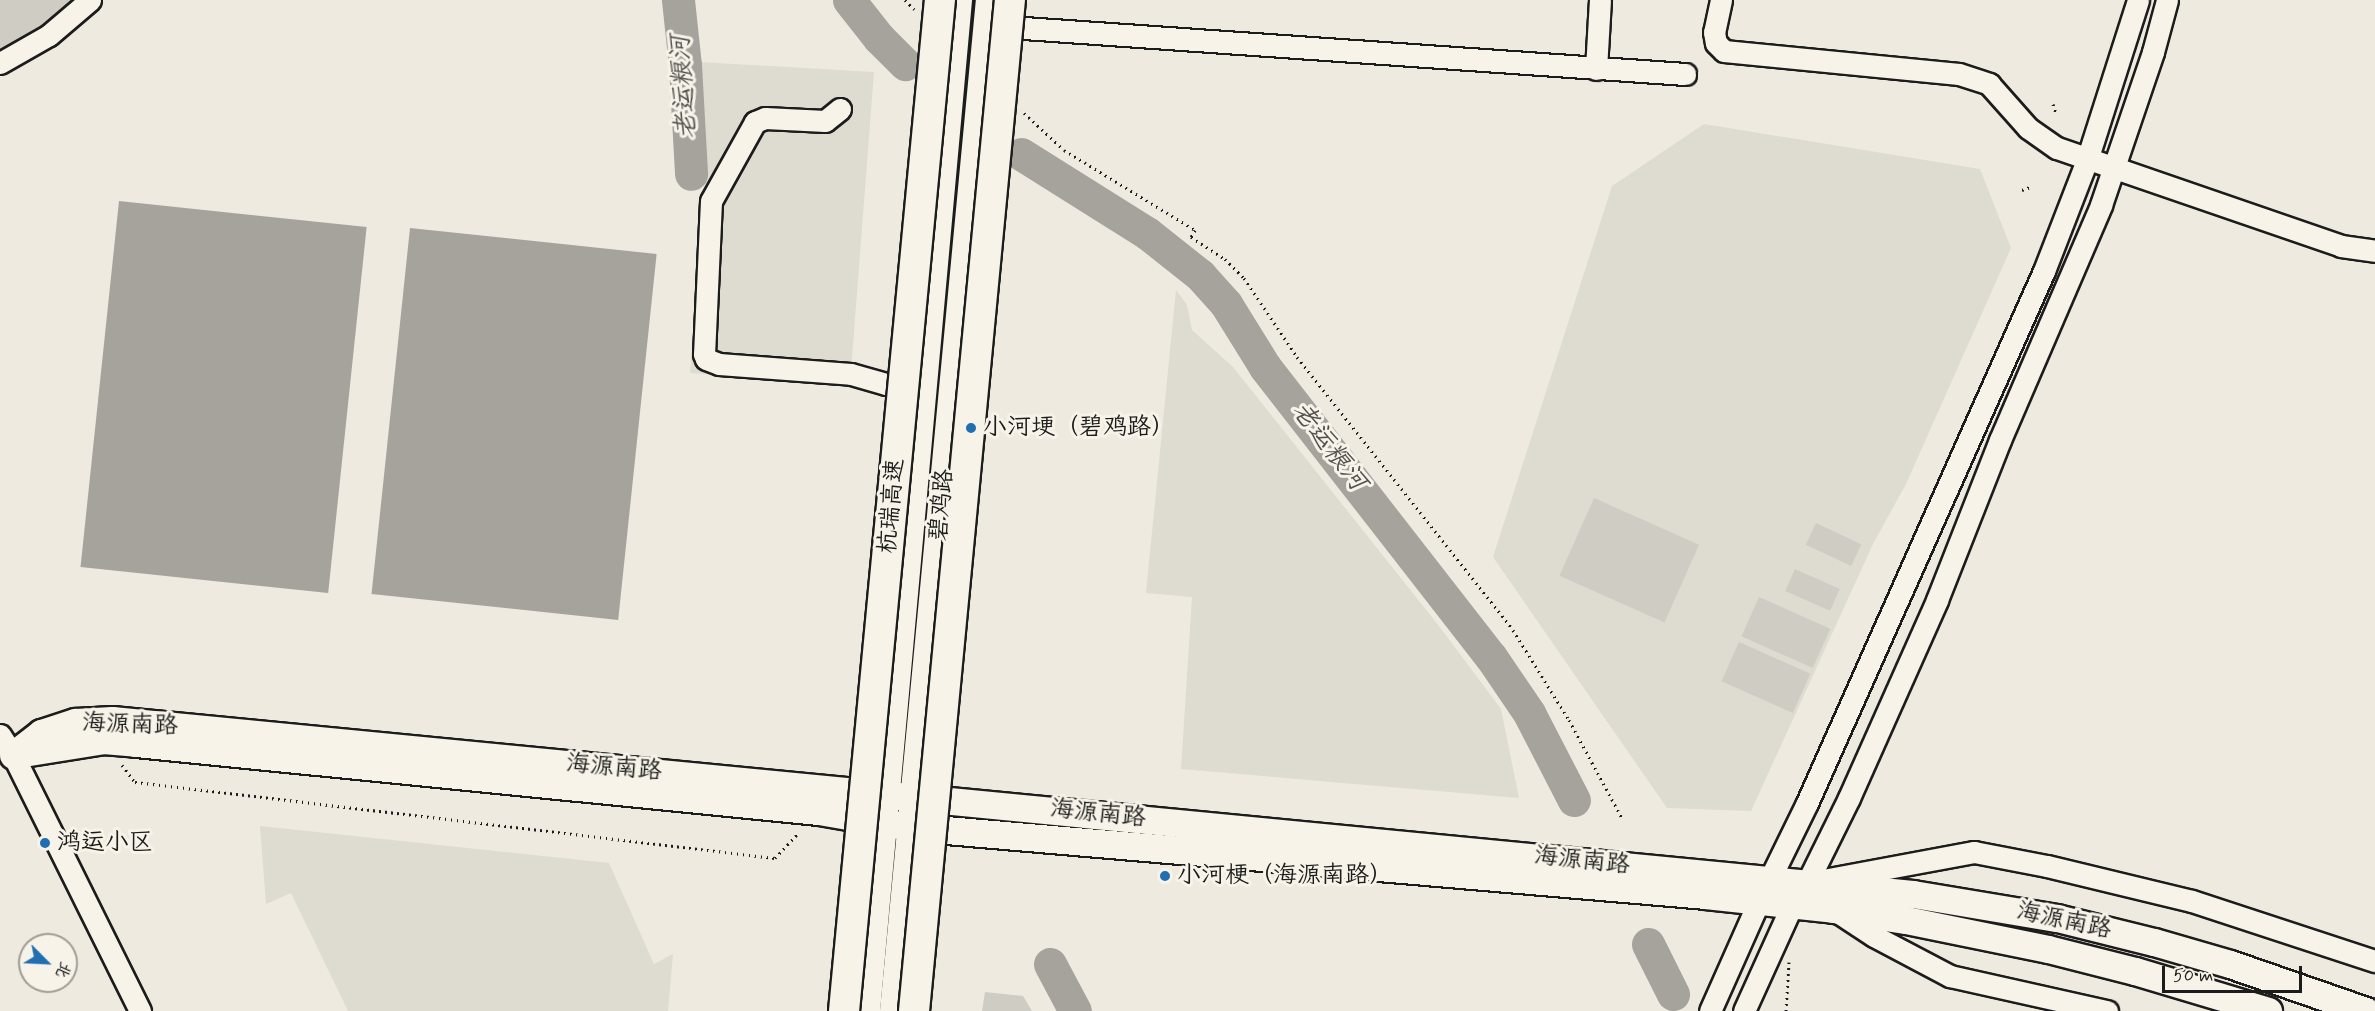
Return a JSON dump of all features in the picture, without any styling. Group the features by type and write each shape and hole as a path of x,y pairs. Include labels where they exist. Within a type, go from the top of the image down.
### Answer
{"highway":[{"name":"杭瑞高速","path":"844,1011 939,0"},
{"name":"碧鸡路","path":"900,795 922,387 957,0"},
{"path":"914,1011 1010,0"},
{"name":"碧鸡路","path":"865,1011 897,826 989,13"},
{"name":"碧鸡路","path":"894,1011 897,826"}],"main road":[{"name":"海源南路","path":"4,748 75,722 112,720 900,795 1799,894 1913,894 2057,918 2220,961 2366,1011"},
{"name":"海源南路","path":"4,748 103,740 819,811 897,826 1765,890"},
{"name":"海源南路","path":"1799,894 1833,909 1906,920 2048,949 2145,974 2268,1011"}],"street":[{"path":"0,63 50,35 90,0"},
{"path":"1596,69 1600,0"},
{"path":"1721,0 1714,32 1716,43 1724,51 1959,74 1989,84 2028,128 2056,148 2341,246 2375,251"},
{"path":"1710,1011 1807,803 2044,271 2087,159 2138,0"},
{"path":"1744,1011 1799,894 1849,798 1937,600 2000,440 2056,314 2114,169 2168,0"},
{"path":"989,13 1596,69 1685,74"},
{"path":"840,109 825,121 765,118 755,122 711,201 704,354 706,359 719,364 851,374 886,384 922,387"},
{"path":"4,748 140,1011"},
{"path":"1799,894 1974,852 2047,866 2192,901 2375,961"},
{"path":"1833,909 1874,936 1950,976 2107,1011"}],"path":[{"path":"2053,104 2056,113"},
{"path":"1024,112 1064,150 1195,230 1191,237 1225,259 1244,278 1297,357 1513,630 1569,720 1622,818"},
{"path":"2022,190 2030,187"},
{"path":"103,740 135,782 775,858 819,811"}],"shaded area":[{"path":"0,0 82,0 0,57"},
{"path":"699,62 874,72 850,384 690,373 705,180"},
{"path":"1704,124 1980,169 2011,248 1906,484 1873,544 1751,811 1667,808 1493,557 1612,186"},
{"path":"119,201 367,227 328,593 81,567"},
{"path":"410,228 657,254 618,620 372,594"},
{"path":"1176,290 1187,305 1192,330 1233,367 1439,626 1501,709 1519,798 1181,769 1192,597 1146,593"},
{"path":"1594,498 1699,545 1664,622 1559,576"},
{"path":"1816,523 1861,544 1851,566 1806,545"},
{"path":"1795,569 1840,589 1830,611 1785,591"},
{"path":"1759,597 1830,629 1813,668 1742,636"},
{"path":"1739,642 1810,674 1793,713 1722,681"},
{"path":"260,826 609,863 654,964 673,954 668,1011 348,1011 291,893 266,904"},
{"path":"985,992 1023,996 1032,1011 982,1011"}],"waterway":[{"name":"老运粮河","path":"678,0 685,65 691,174"},
{"name":"老运粮河","path":"849,0 879,38 905,64"},
{"name":"老运粮河","path":"1021,154 1147,233 1200,275 1226,304 1265,367 1491,657 1529,713 1574,800"},
{"name":"老运粮河","path":"1648,944 1673,994"},
{"name":"老运粮河","path":"1050,964 1075,1011"}],"place":[{"name":"小河埂（碧鸡路）","path":"971,428"},
{"name":"鸿运小区","path":"45,843"},
{"name":"小河梗（海源南路）","path":"1165,876"}]}
